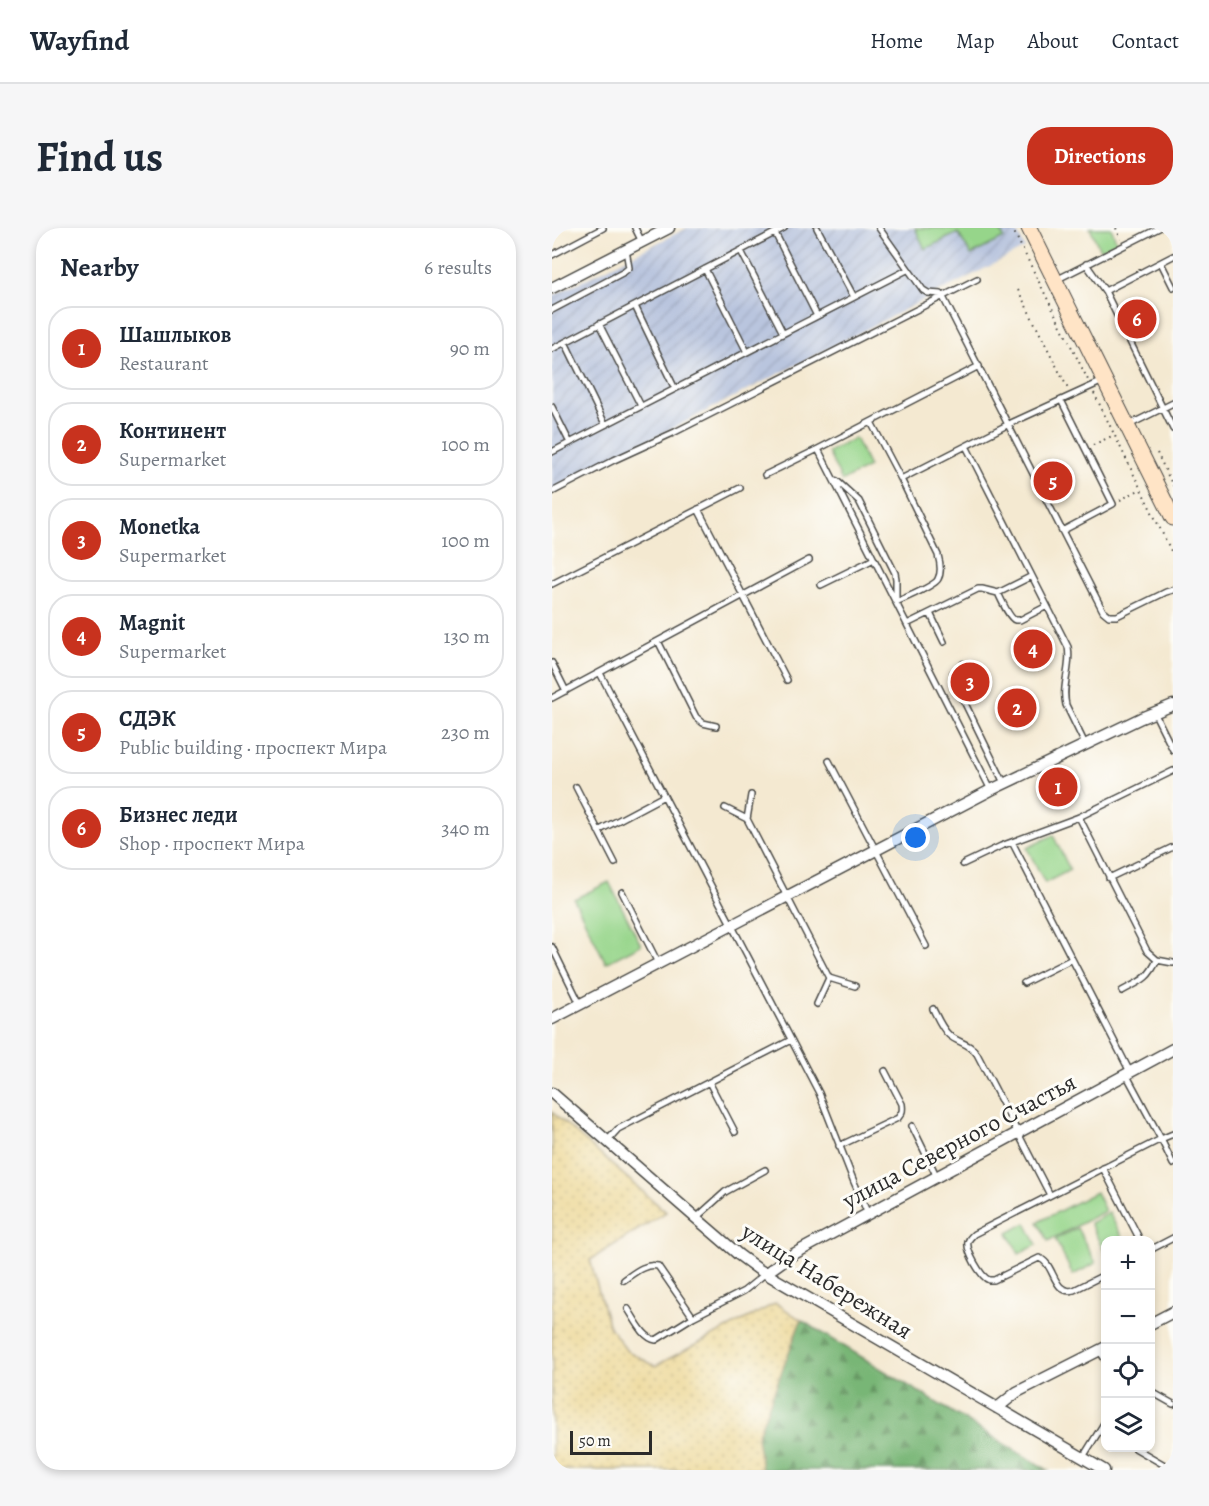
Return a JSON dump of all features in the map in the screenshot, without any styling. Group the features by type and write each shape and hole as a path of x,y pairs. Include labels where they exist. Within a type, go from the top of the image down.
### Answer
{"main road":[{"path":"1029,228 1055,280 1098,383 1121,430 1162,479 1173,518"}],"street":[{"path":"552,288 669,228"},
{"path":"552,1019 991,790 1173,705"},
{"name":"улица Северного Счастья","path":"766,1273 790,1256 1173,1049"},
{"name":"улица Набережная","path":"552,1093 696,1218 740,1255 766,1273 1104,1470"},
{"path":"1155,1321 1173,1312"},
{"path":"997,1407 1017,1392 1101,1349"}],"lane":[{"path":"552,255 603,228"},
{"path":"635,228 642,242"},
{"path":"552,349 784,228"},
{"path":"817,228 854,297"},
{"path":"879,228 907,270 926,292 937,293 943,297 1102,611 1110,616 1117,616 1173,590"},
{"path":"1055,280 1159,228"},
{"path":"775,233 817,316"},
{"path":"552,310 629,268 626,250"},
{"path":"741,251 783,333"},
{"path":"1105,291 1173,256"},
{"path":"1161,262 1173,287"},
{"path":"1086,264 1105,291 1173,429"},
{"path":"705,269 747,352"},
{"path":"552,452 907,270"},
{"path":"552,492 977,279"},
{"path":"635,306 675,388"},
{"path":"599,324 641,406"},
{"path":"565,342 605,424"},
{"path":"765,475 979,366"},
{"path":"901,479 1009,424 1098,383"},
{"path":"1061,400 1113,504 1062,531"},
{"path":"1121,430 1173,403"},
{"path":"552,407 570,443"},
{"path":"872,422 938,555 940,566 939,577 935,583 896,602"},
{"path":"966,446 1068,647 1069,661 1064,692 1066,705 1085,745"},
{"path":"818,449 991,790"},
{"path":"833,478 859,501 895,573 896,602"},
{"path":"552,584 740,488"},
{"path":"699,509 787,680"},
{"path":"821,585 874,559"},
{"path":"552,698 808,560"},
{"path":"907,624 978,589 998,593 1032,576"},
{"path":"998,593 1012,619 1020,620 1047,606"},
{"path":"930,613 944,642"},
{"path":"658,641 696,717 703,723 716,726"},
{"path":"552,663 566,691"},
{"path":"963,664 953,673 954,681 1005,784"},
{"path":"600,673 819,1093 868,1214"},
{"path":"1154,712 1173,750"},
{"path":"830,761 926,946"},
{"path":"963,864 1011,842 1079,818 1173,771"},
{"path":"576,787 615,863"},
{"path":"747,819 751,795"},
{"path":"598,831 664,796"},
{"path":"725,808 747,819 829,978 855,986"},
{"path":"1079,818 1147,951 1157,960 1173,963"},
{"path":"1011,842 1072,959 1173,1164"},
{"path":"1109,878 1173,847"},
{"path":"622,892 658,963"},
{"path":"552,947 580,1004"},
{"path":"1024,983 1072,959"},
{"path":"1122,991 1147,976 1157,960"},
{"path":"817,1004 829,978"},
{"path":"933,1010 949,1036 969,1044 974,1049 1050,1195"},
{"path":"607,1141 618,1130 792,1040"},
{"path":"839,1146 902,1114 902,1104 885,1071"},
{"path":"709,1082 735,1132"},
{"path":"912,1126 937,1176"},
{"path":"1101,1276 1068,1292 1064,1291 1046,1261 1039,1258 994,1280 989,1280 982,1276 969,1250 968,1243 974,1234 1173,1134"},
{"path":"1103,1168 1138,1236"},
{"path":"696,1218 725,1192 765,1170"},
{"path":"1155,1247 1173,1238"},
{"path":"624,1280 646,1266 658,1266 693,1317"},
{"path":"628,1309 646,1336 652,1340 660,1339 693,1317 744,1291 766,1273"},
{"path":"1155,1394 1173,1404"},
{"path":"1083,1458 1101,1432"},
{"path":"1142,1452 1173,1470"}],"path":[{"path":"1012,228 1098,383 1121,430 1141,490 1173,555"},
{"path":"1116,228 1125,245"},
{"path":"1018,290 1071,396"},
{"path":"1085,449 1121,430"},
{"path":"1113,504 1162,479"}],"shaded area":[{"path":"687,228 1015,228 1025,248 552,490 552,296"}],"green space":[{"path":"915,228 999,228 1004,238 971,255 958,233 925,249"},
{"path":"1090,228 1111,228 1117,242 1100,250"},
{"path":"855,438 869,467 842,481 828,452"},
{"path":"1053,835 1070,870 1045,883 1027,848"},
{"path":"609,882 641,945 606,963 574,899"},
{"path":"1096,1192 1105,1211 1048,1241 1038,1222"},
{"path":"1109,1213 1122,1236 1101,1236 1101,1245 1090,1223"},
{"path":"1026,1223 1037,1245 1019,1254 1008,1233"},
{"path":"1077,1228 1096,1263 1073,1275 1055,1239"},
{"path":"801,1320 1048,1470 762,1470 757,1437"}],"sand":[{"path":"552,1112 666,1212 590,1260 608,1324 626,1350 655,1366 776,1303 801,1320 757,1437 762,1470 552,1470"}],"place":[{"name":"Бизнес леди","path":"1137,319"},
{"name":"СДЭК","path":"1053,481"},
{"name":"Magnit","path":"1033,649"},
{"name":"Monetka","path":"970,682"},
{"name":"Континент","path":"1017,708"},
{"name":"Шашлыков","path":"1058,787"}]}
